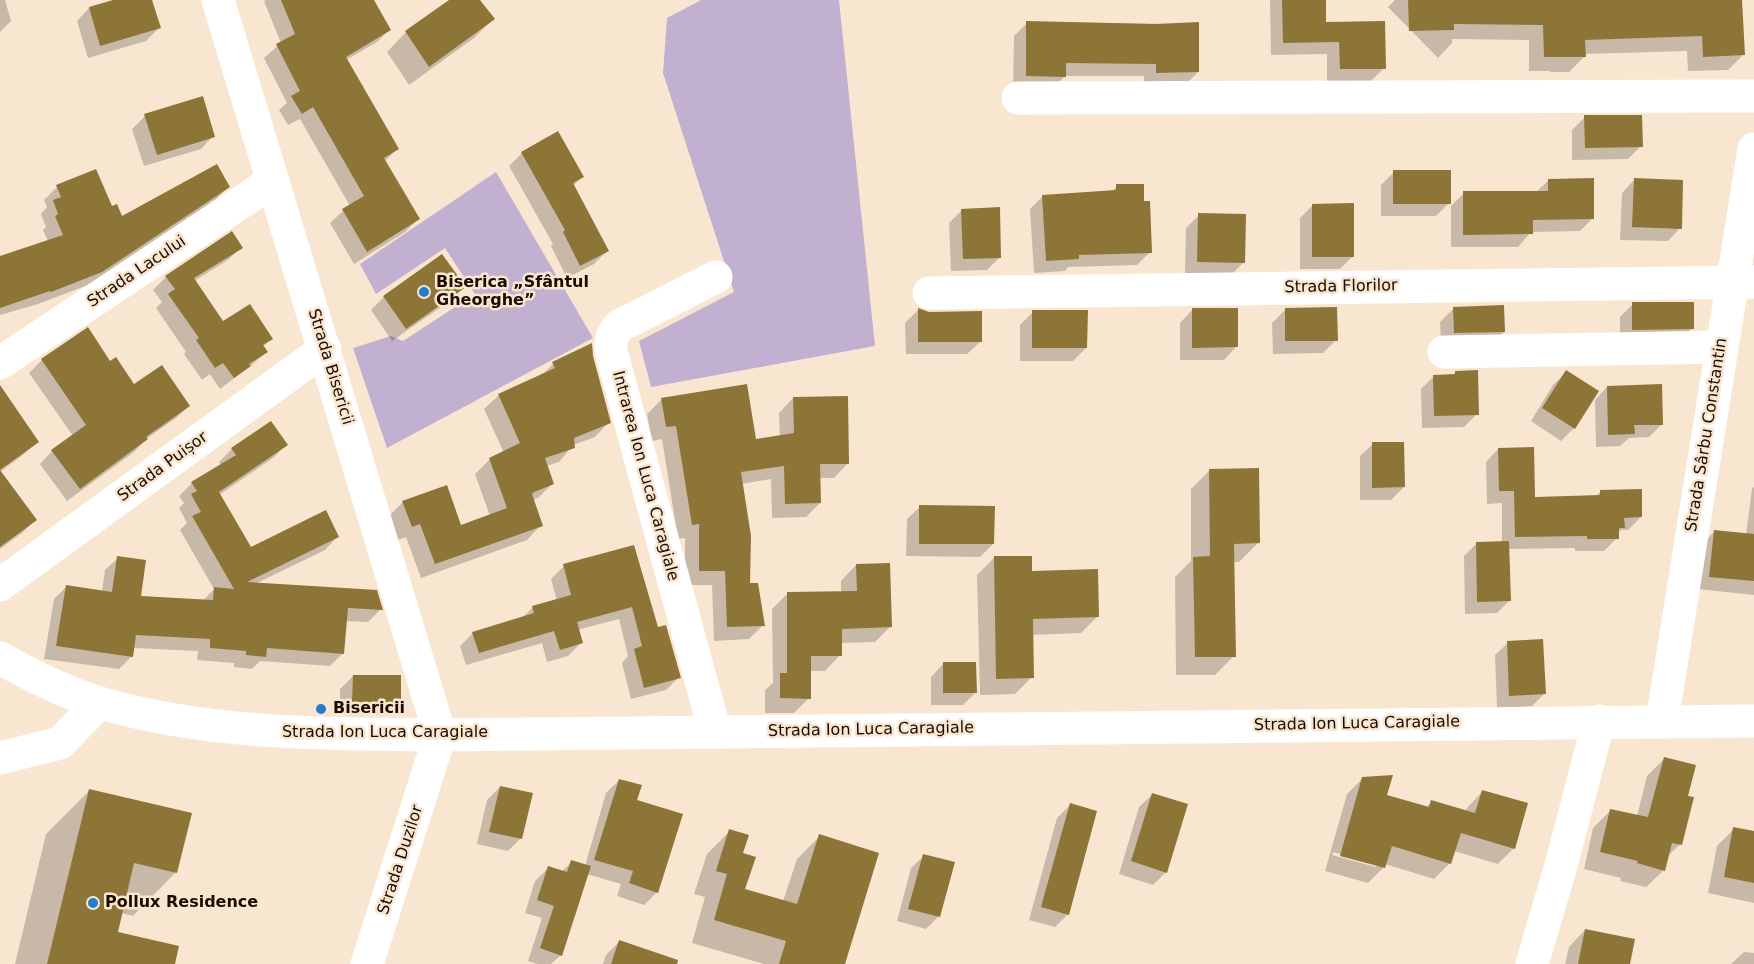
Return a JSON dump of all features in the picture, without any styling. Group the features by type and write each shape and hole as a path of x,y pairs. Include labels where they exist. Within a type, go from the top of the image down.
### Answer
{"street":[{"name":"Strada Bisericii","path":"218,0 325,349 437,745"},
{"path":"1018,98 1754,96"},
{"name":"Strada Sârbu Constantin","path":"1662,721 1721,347 1743,282 1754,149"},
{"name":"Strada Lacului","path":"0,363 273,181"},
{"name":"Intrarea Ion Luca Caragiale","path":"716,277 619,326 610,341 716,732"},
{"name":"Strada Florilor","path":"928,293 1743,282"},
{"path":"1444,352 1721,347"},
{"name":"Strada Puișor","path":"0,585 325,349"},
{"name":"Strada Ion Luca Caragiale","path":"0,658 63,690 99,703 153,716 252,730 437,745 716,732 1754,720"},
{"path":"0,758 60,743 99,703"},
{"path":"1532,964 1599,721"},
{"name":"Strada Duzilor","path":"367,964 437,745"}],"shaded area":[{"path":"701,0 839,0 875,346 651,387 639,341 734,292 663,73 667,18"},
{"path":"496,172 593,338 387,448 353,348 391,336 403,341 475,294 445,248 376,294 360,264"}],"building":[{"path":"113,0 152,0 161,28 100,46 89,7"},
{"path":"281,0 374,0 391,30 346,57 399,149 384,158 420,219 367,252 342,209 364,196 313,107 302,114 291,96 300,91 276,44 295,34"},
{"path":"449,0 480,0 495,19 429,67 405,31"},
{"path":"1282,0 1326,0 1326,22 1385,21 1386,69 1340,69 1339,42 1283,43"},
{"path":"1408,0 1742,0 1745,55 1703,57 1702,36 1585,40 1586,57 1544,57 1543,25 1454,24 1454,30 1409,31"},
{"path":"1026,21 1156,24 1199,22 1199,72 1156,73 1156,64 1066,63 1066,77 1026,76"},
{"path":"203,96 215,137 157,155 144,114"},
{"path":"1584,115 1642,115 1643,147 1585,148"},
{"path":"558,131 584,177 573,183 609,251 580,266 563,232 565,230 521,152"},
{"path":"217,164 230,187 102,272 51,292 0,308 0,256 63,235 55,216 58,214 53,200 61,197 56,185 96,169 112,206 117,204 122,216"},
{"path":"1393,170 1451,170 1451,204 1393,204"},
{"path":"1594,178 1594,219 1533,220 1533,234 1463,235 1463,191 1548,191 1548,179"},
{"path":"1634,178 1683,180 1682,229 1632,227"},
{"path":"1116,184 1144,184 1144,201 1150,201 1152,253 1079,255 1079,259 1046,261 1042,195 1116,190"},
{"path":"1354,203 1354,257 1312,257 1312,204"},
{"path":"1000,207 1001,258 963,259 961,209"},
{"path":"1198,213 1246,214 1245,263 1197,262"},
{"path":"232,231 243,248 194,278 223,321 250,304 273,339 263,345 268,352 249,364 251,366 234,378 223,363 215,368 196,340 199,338 168,294 175,289 165,276"},
{"name":"Biserica „Sfântul Gheorghe”","path":"442,254 466,287 406,329 383,296"},
{"path":"1632,302 1694,302 1694,329 1632,330"},
{"path":"1504,305 1505,332 1454,333 1453,307"},
{"path":"1337,307 1338,341 1285,341 1285,308"},
{"path":"918,308 929,312 982,311 982,342 918,342"},
{"path":"1192,308 1238,308 1238,347 1192,348"},
{"path":"1032,310 1088,310 1087,348 1032,348"},
{"path":"88,327 110,361 116,357 134,384 162,365 190,406 80,489 51,450 86,425 41,359"},
{"path":"592,343 593,356 611,423 574,438 575,448 545,458 554,484 532,494 543,526 435,564 420,524 412,527 402,501 447,485 461,525 507,508 489,458 520,443 498,394 555,368 552,362"},
{"path":"1478,370 1479,415 1434,416 1433,375"},
{"path":"1566,370 1599,391 1575,429 1542,408"},
{"path":"747,384 756,439 794,433 793,397 848,396 849,464 820,464 821,503 785,504 784,466 741,472 751,536 750,583 758,583 765,626 727,627 725,571 699,571 699,524 692,525 676,426 666,427 661,398"},
{"path":"1662,384 1663,425 1634,425 1635,434 1608,435 1607,386"},
{"path":"0,385 39,442 0,470"},
{"path":"271,421 288,445 219,492 251,547 326,510 339,537 247,582 377,590 383,610 348,608 344,654 267,648 266,657 246,655 246,651 210,648 210,639 136,635 133,657 56,646 66,585 112,592 117,556 146,560 141,596 213,600 214,587 234,589 192,516 201,512 191,494 197,491 191,482 236,455 231,448"},
{"path":"1372,442 1404,442 1405,487 1372,488"},
{"path":"1534,447 1535,497 1600,495 1600,490 1642,489 1642,517 1624,518 1625,528 1619,528 1619,539 1587,539 1587,536 1515,537 1514,491 1499,491 1498,448"},
{"path":"1259,468 1260,543 1234,544 1236,657 1195,657 1193,557 1210,556 1209,469"},
{"path":"0,470 37,520 0,547"},
{"path":"919,505 995,506 994,544 919,544"},
{"path":"1714,530 1754,534 1754,581 1709,577"},
{"path":"1509,541 1511,601 1477,602 1476,542"},
{"path":"634,545 658,627 666,625 681,678 644,688 634,649 642,646 632,607 577,622 583,643 560,650 554,631 479,653 472,632 534,613 532,606 571,595 563,564"},
{"path":"994,556 1032,556 1032,571 1098,569 1099,617 1033,619 1034,678 996,679"},
{"path":"890,563 892,627 842,629 842,656 811,656 811,699 780,698 780,673 787,673 787,592 857,591 856,564"},
{"path":"1543,639 1546,694 1509,696 1507,641"},
{"path":"943,662 976,662 977,693 943,693"},
{"path":"353,675 401,675 401,702 352,702"},
{"path":"1664,757 1696,765 1688,796 1694,797 1682,845 1672,843 1665,871 1637,863 1638,861 1600,852 1610,809 1648,817"},
{"path":"1393,775 1387,795 1429,807 1431,800 1475,813 1482,790 1528,803 1515,849 1461,833 1451,864 1392,846 1385,868 1340,856 1362,777"},
{"path":"619,779 642,785 637,800 683,814 658,893 629,883 633,871 594,860"},
{"path":"500,786 533,793 522,839 489,832"},
{"name":"Pollux Residence","path":"89,789 192,813 177,873 134,863 118,932 179,946 175,964 47,964"},
{"path":"1152,793 1188,804 1167,873 1131,861"},
{"path":"1070,803 1097,811 1069,915 1041,907"},
{"path":"1733,827 1754,831 1754,883 1724,877"},
{"path":"729,829 749,835 743,853 756,857 745,889 797,904 819,834 879,853 845,964 779,964 786,941 714,920 727,874 716,871"},
{"path":"923,854 955,862 940,917 908,909"},
{"path":"571,860 591,866 562,956 540,948 554,906 537,900 548,866 567,872"},
{"path":"1585,929 1635,939 1630,964 1578,964"},
{"path":"619,940 678,960 677,964 611,964"}],"place":[{"name":"Biserica „Sfântul Gheorghe”","path":"424,292"},
{"name":"Bisericii","path":"321,709"},
{"name":"Pollux Residence","path":"93,903"}]}
